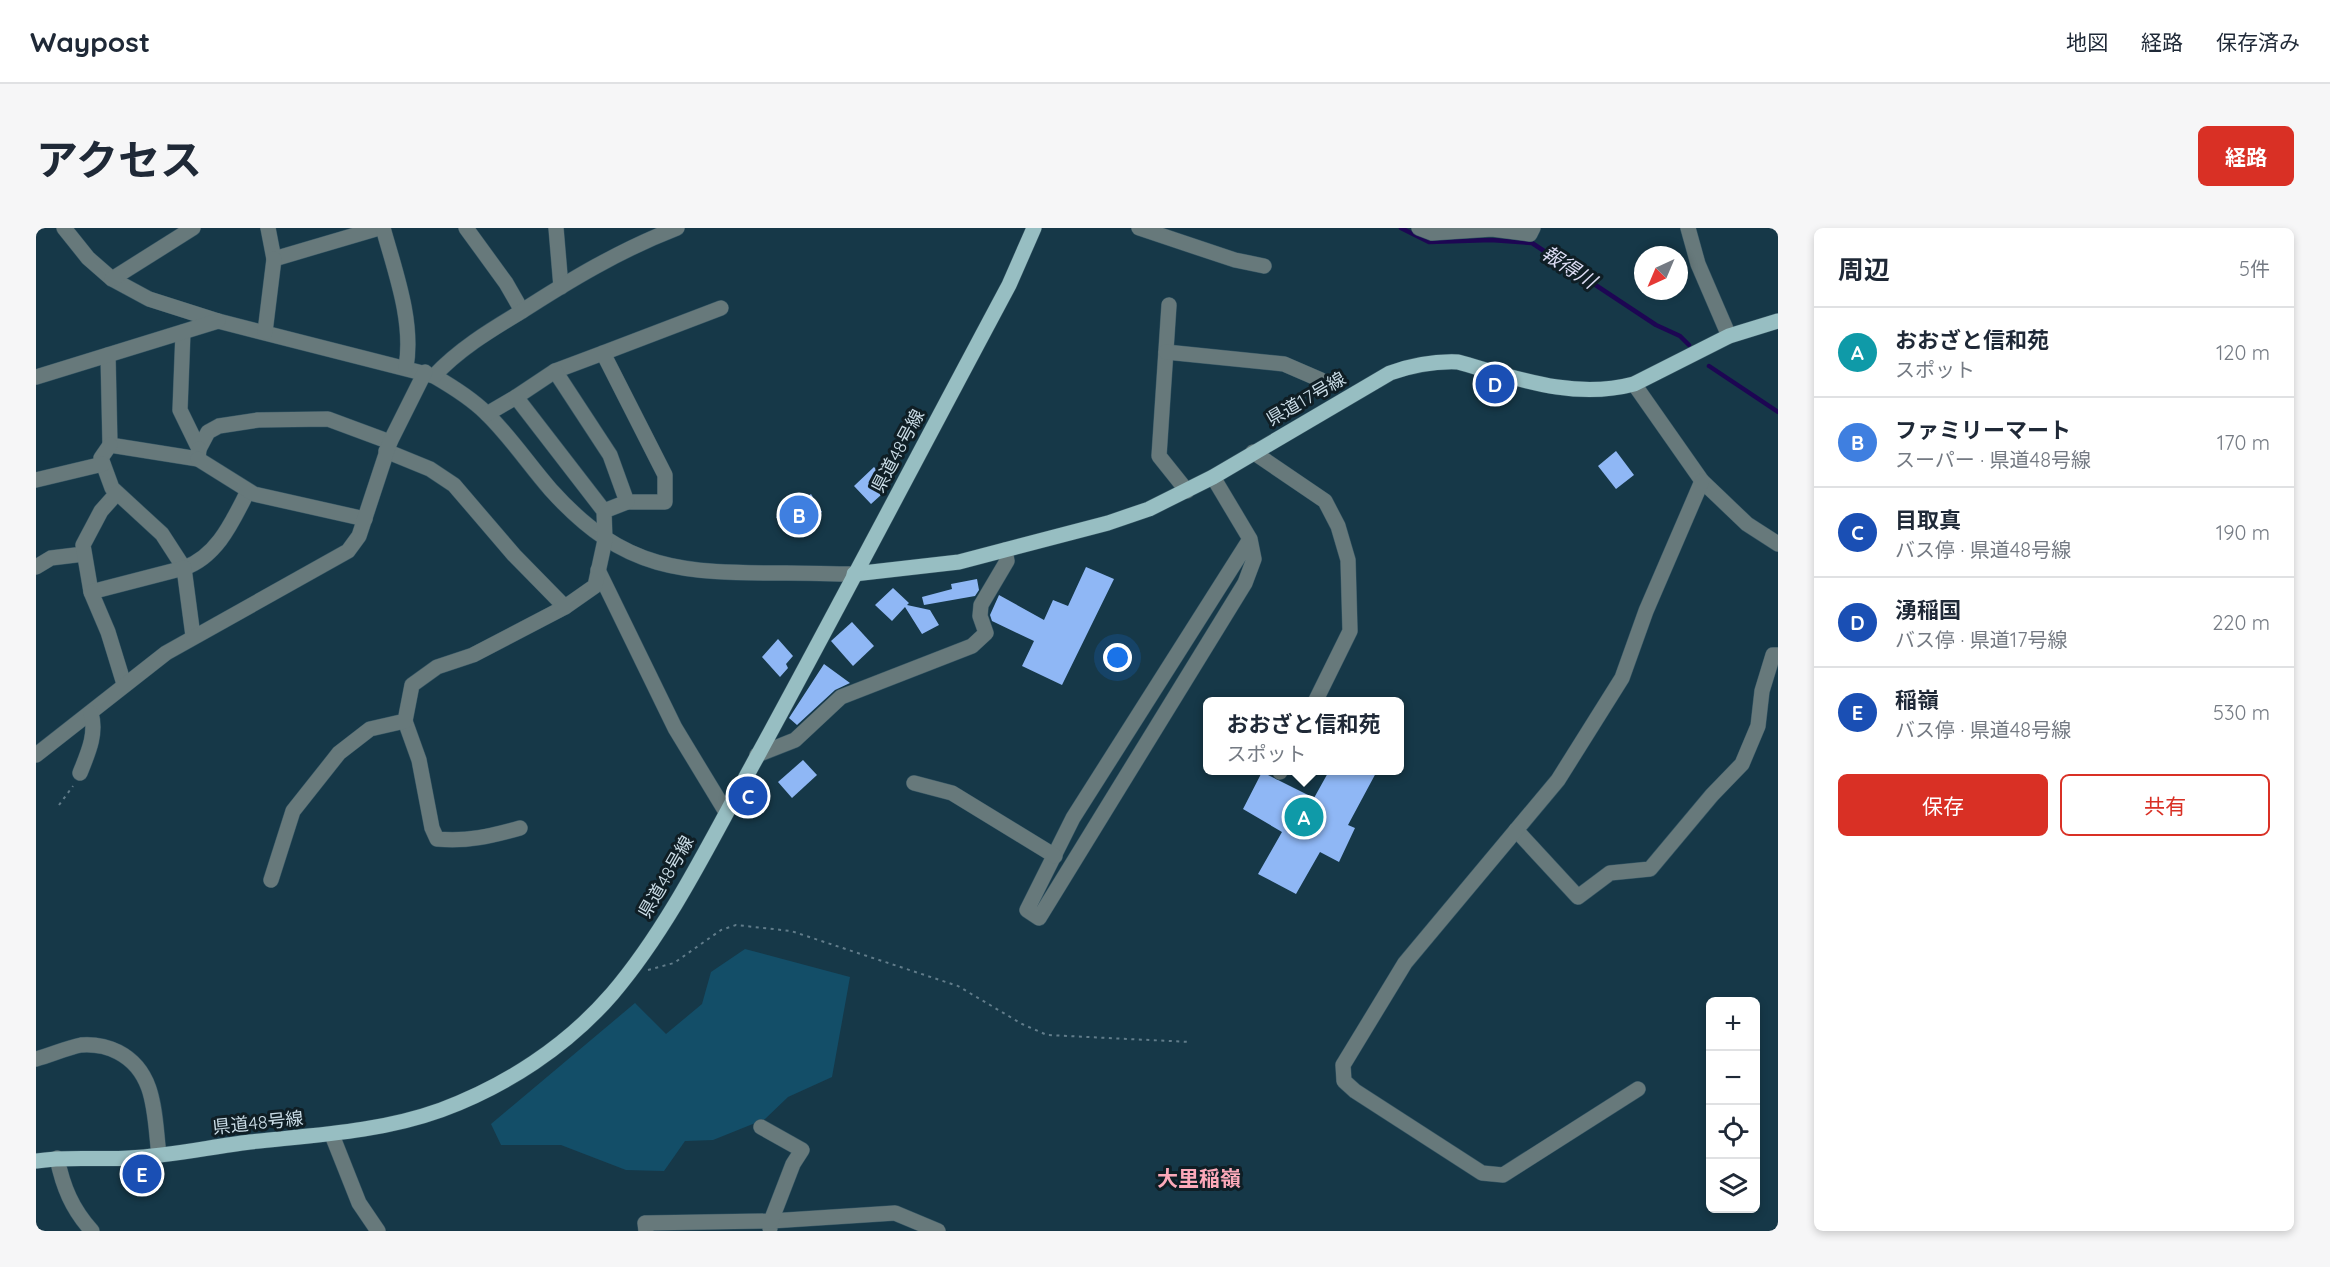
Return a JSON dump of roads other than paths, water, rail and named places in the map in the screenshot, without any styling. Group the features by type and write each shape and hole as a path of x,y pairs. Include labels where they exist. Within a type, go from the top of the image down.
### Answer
{"main road":[{"name":"県道48号線","path":"36,1161 57,1158 127,1158 159,1155 332,1135 418,1118 463,1101 503,1081 560,1044 591,1016 627,974 659,928 726,812 1009,285 1034,228"},
{"name":"県道17号線","path":"854,574 959,562 1108,523 1170,500 1390,373 1425,363 1458,362 1550,387 1585,391 1634,384 1729,336 1778,321"}],"street":[{"path":"64,228 88,258 112,279 149,299 218,321 430,374 463,393 487,414 581,522 605,540 656,563 697,572 854,574"},
{"path":"112,279 193,228"},
{"path":"265,332 274,259 268,228"},
{"path":"274,259 381,228 405,318 409,350 406,367"},
{"path":"466,228 506,283 522,311"},
{"path":"556,228 561,287"},
{"path":"36,755 166,652 348,550 359,536 388,446 430,374 482,336 617,253 677,228"},
{"path":"1140,228 1235,260 1264,266"},
{"path":"1419,228 1432,233 1492,229 1530,234 1533,228"},
{"path":"1688,228 1698,264 1729,336"},
{"path":"1169,306 1159,456 1187,491"},
{"path":"487,414 555,371 721,308"},
{"path":"36,377 218,321"},
{"path":"183,332 180,410 198,454"},
{"path":"1166,352 1284,364 1321,380"},
{"path":"603,353 665,475 665,502 627,502 604,511"},
{"path":"108,355 110,445 101,458 112,488 162,534 184,568 193,636"},
{"path":"555,371 610,455 627,502"},
{"path":"1634,384 1702,481 1746,524 1778,544"},
{"path":"516,397 604,511 605,540 595,586 565,606 473,655 437,667 420,679 412,685 405,721 420,760 432,828 437,839 460,841 484,838 520,828"},
{"path":"198,454 208,432 233,422 328,420 388,446 454,485 514,555 565,606"},
{"path":"110,445 198,454 241,483 248,491 365,519"},
{"path":"1252,452 1325,501 1338,526 1348,560 1350,631 1317,697"},
{"path":"36,480 103,464"},
{"path":"1213,477 1250,539 1254,559 1240,594 1039,918 1027,910 1073,818 1250,539"},
{"path":"1638,1089 1503,1174 1482,1173 1355,1091 1344,1081 1343,1065 1405,963 1558,780 1622,678 1646,611 1702,481"},
{"path":"91,592 192,565 229,529 248,491"},
{"path":"117,493 101,511 83,545 91,592 108,632 124,684"},
{"path":"757,755 795,740 841,697 972,646 980,640 986,633 980,616 981,605 1007,561 1005,550"},
{"path":"36,567 51,558 84,554"},
{"path":"598,570 675,728 726,812"},
{"path":"1516,830 1578,897 1610,873 1650,869 1712,795 1742,764 1758,726 1762,691 1773,655 1778,655"},
{"path":"80,773 92,740 94,724 91,713"},
{"path":"271,880 293,811 339,753 370,729 405,721"},
{"path":"914,783 952,793 1055,856"},
{"path":"36,1059 80,1046 92,1045 114,1050 134,1062 148,1082 152,1094 159,1155"},
{"path":"761,1126 802,1150 793,1164 770,1226"},
{"path":"332,1135 359,1203 378,1231"},
{"path":"57,1158 66,1193 92,1231"},
{"path":"646,1231 645,1223 770,1226 895,1213 938,1231"}],"waterway":[{"name":"報得川","path":"1401,228 1429,242 1491,240 1532,243 1656,325 1680,336 1689,345"},
{"name":"報得川","path":"1709,366 1778,412"}],"place":[{"name":"湧稲国","path":"1495,384"},
{"name":"ファミリーマート","path":"799,515"},
{"name":"目取真","path":"748,796"},
{"name":"おおざと信和苑","path":"1304,817"},
{"name":"稲嶺","path":"142,1174"}],"district":[{"name":"大里稲嶺","path":"1199,1179"}]}
